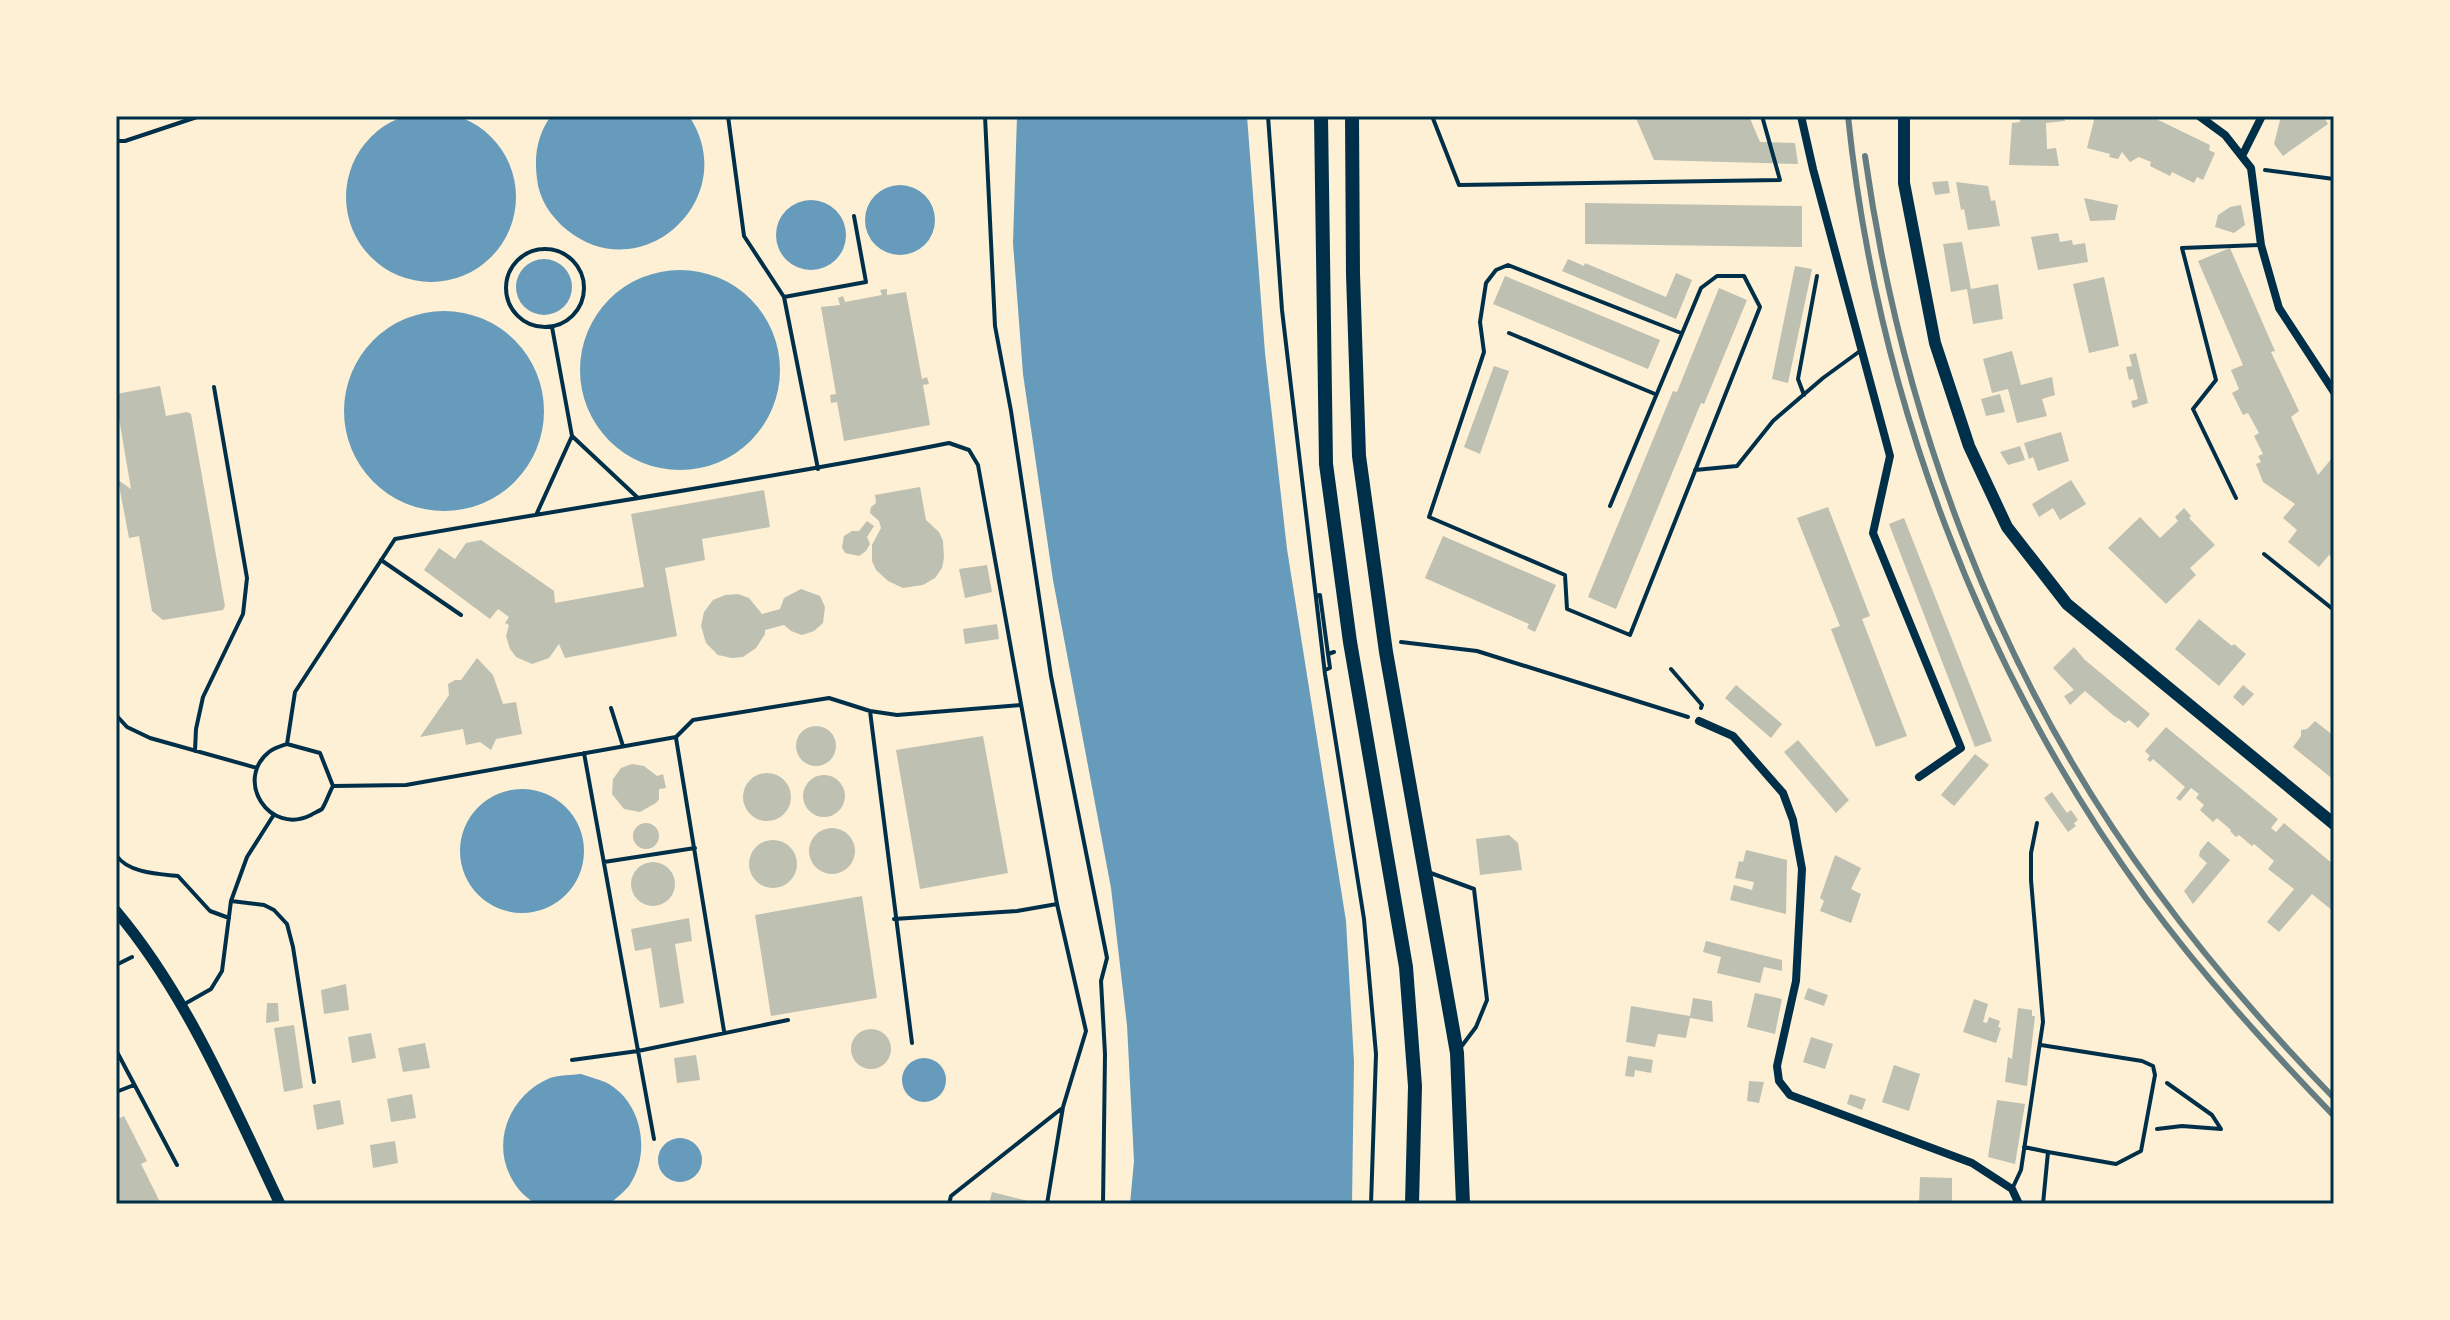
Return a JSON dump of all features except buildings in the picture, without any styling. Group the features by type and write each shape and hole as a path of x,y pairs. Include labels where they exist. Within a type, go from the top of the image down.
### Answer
{"main road":[{"path":"1320,116 1326,464 1350,642 1406,967 1415,1086 1412,1204"},
{"path":"1352,116 1359,456 1386,652 1457,1053 1463,1204"},
{"path":"1904,116 1904,183 1935,343 1969,446 2007,527 2067,604 2334,824"}],"street":[{"path":"1801,116 1890,456 1873,533 1961,748 1919,777"},
{"path":"2199,116 2225,135 2251,168 2261,245 2279,308 2334,392"},
{"path":"2242,156 2262,116"},
{"path":"1699,721 1733,736 1783,793 1793,820 1802,869 1796,981 1777,1066 1779,1081 1790,1095 1972,1163 2012,1189 2019,1204"},
{"path":"116,911 152,958 181,1006 280,1204"}],"lane":[{"path":"116,141 125,141 200,116"},
{"path":"728,116 744,236 784,297 818,469"},
{"path":"1432,116 1459,185 1780,180 1762,116"},
{"path":"784,297 866,282 854,216"},
{"path":"2236,498 2193,409 2216,380 2182,248 2261,245"},
{"path":"539,250 552,250 565,255 575,263 582,275 582,302 565,322 552,327 539,327 515,313 506,288 515,263 539,250"},
{"path":"1610,506 1701,288 1717,276 1744,276 1760,307 1630,635 1567,609 1565,575 1429,517 1484,352 1480,322 1486,283 1496,270 1508,265 1681,333"},
{"path":"1804,395 1798,379 1817,276"},
{"path":"537,514 572,436 552,327"},
{"path":"1509,333 1655,394"},
{"path":"1694,470 1737,466 1773,421 1862,350"},
{"path":"195,751 203,697 243,614 247,578 214,387"},
{"path":"572,436 638,498"},
{"path":"287,744 295,692 395,539 818,469 949,443 969,450 978,465 1057,904 1086,1031 1063,1107 1047,1204"},
{"path":"2264,554 2334,610"},
{"path":"381,560 461,615"},
{"path":"333,786 406,785 676,737 693,720 829,698 870,711 897,715 1020,705"},
{"path":"611,708 623,746"},
{"path":"870,711 912,1043"},
{"path":"116,715 138,733 257,768"},
{"path":"676,737 724,1031"},
{"path":"287,744 320,753 333,786 321,809 299,821 273,816 261,803 255,786 257,768 269,752 287,744"},
{"path":"584,753 654,1139"},
{"path":"181,1006 211,989 222,971 231,901 247,857 273,816"},
{"path":"2012,1189 2021,1170 2041,1045 2042,1003 2031,880 2031,853 2037,823"},
{"path":"604,862 695,848"},
{"path":"116,855 121,862 147,872 178,876 210,911 229,918"},
{"path":"1425,871 1474,889 1487,1000 1476,1027 1457,1053"},
{"path":"231,901 264,905 274,910 287,924 314,1082"},
{"path":"894,919 1017,911 1057,904"},
{"path":"572,1060 638,1051 788,1020"},
{"path":"2024,1147 2116,1164 2141,1151 2155,1075 2153,1066 2142,1061 2041,1045"},
{"path":"116,1050 177,1165"},
{"path":"116,1092 134,1085"},
{"path":"949,1204 951,1196 1063,1107"},
{"path":"2043,1204 2048,1152"}],"path":[{"path":"985,116 995,326 1011,411 1048,661 1107,958 1101,981 1105,1054 1103,1204"},
{"path":"1268,116 1282,310 1316,596 1364,919 1376,1054 1371,1204"},
{"path":"2251,168 2334,179"},
{"path":"1316,596 1320,595 1330,668 1325,670"},
{"path":"1401,642 1477,651 1699,721 1702,705 1671,669"},
{"path":"1328,654 1337,651"},
{"path":"2144,1131 2182,1126 2221,1129 2212,1115 2155,1075"}],"water":[{"path":"431,112 463,119 491,137 509,165 516,197 509,229 491,257 463,275 431,282 399,275 371,257 353,229 346,197 353,165 371,137 399,119"},
{"path":"551,116 689,116 702,147 703,177 694,204 677,226 653,242 626,249 596,246 567,230 547,207 537,179 538,146"},
{"path":"1017,116 1247,116 1265,353 1287,549 1346,921 1354,1062 1352,1204 1130,1204 1134,1161 1127,1025 1111,888 1053,580 1023,374 1013,243"},
{"path":"900,185 925,195 935,220 925,245 900,255 875,245 865,220 875,195"},
{"path":"804,200 818,200 840,215 846,235 844,248 836,260 818,270 804,270 782,255 776,242 776,228 791,206"},
{"path":"544,259 564,267 572,287 564,307 544,315 524,307 516,287 524,267"},
{"path":"680,270 718,277 751,299 773,332 780,370 773,408 751,441 718,463 680,470 642,463 609,441 587,408 580,370 587,332 609,299 642,277"},
{"path":"444,311 482,319 515,340 536,373 544,411 536,449 515,482 482,503 444,511 406,503 373,482 352,449 344,411 352,373 373,340 406,319"},
{"path":"522,789 546,794 566,807 579,827 584,851 579,875 566,895 546,908 522,913 498,908 478,895 465,875 460,851 465,827 478,807 498,794"},
{"path":"924,1058 939,1065 946,1080 939,1095 924,1102 909,1095 902,1080 909,1065"},
{"path":"581,1074 605,1082 628,1101 640,1128 640,1158 636,1173 629,1186 611,1203 535,1204 519,1189 508,1172 503,1140 506,1125 513,1110 535,1086 550,1078"},
{"path":"680,1138 695,1145 702,1160 695,1175 680,1182 665,1175 658,1160 665,1145"}],"railway":[{"path":"1848,116 1862,221 1883,324 1911,426 1946,526 1986,624 2033,718 2086,809 2145,897 2236,1010 2334,1116"},
{"path":"1865,156 1882,254 1904,352 1932,448 1965,542 2004,634 2050,723 2100,809 2157,891 2242,998 2334,1098"}]}
